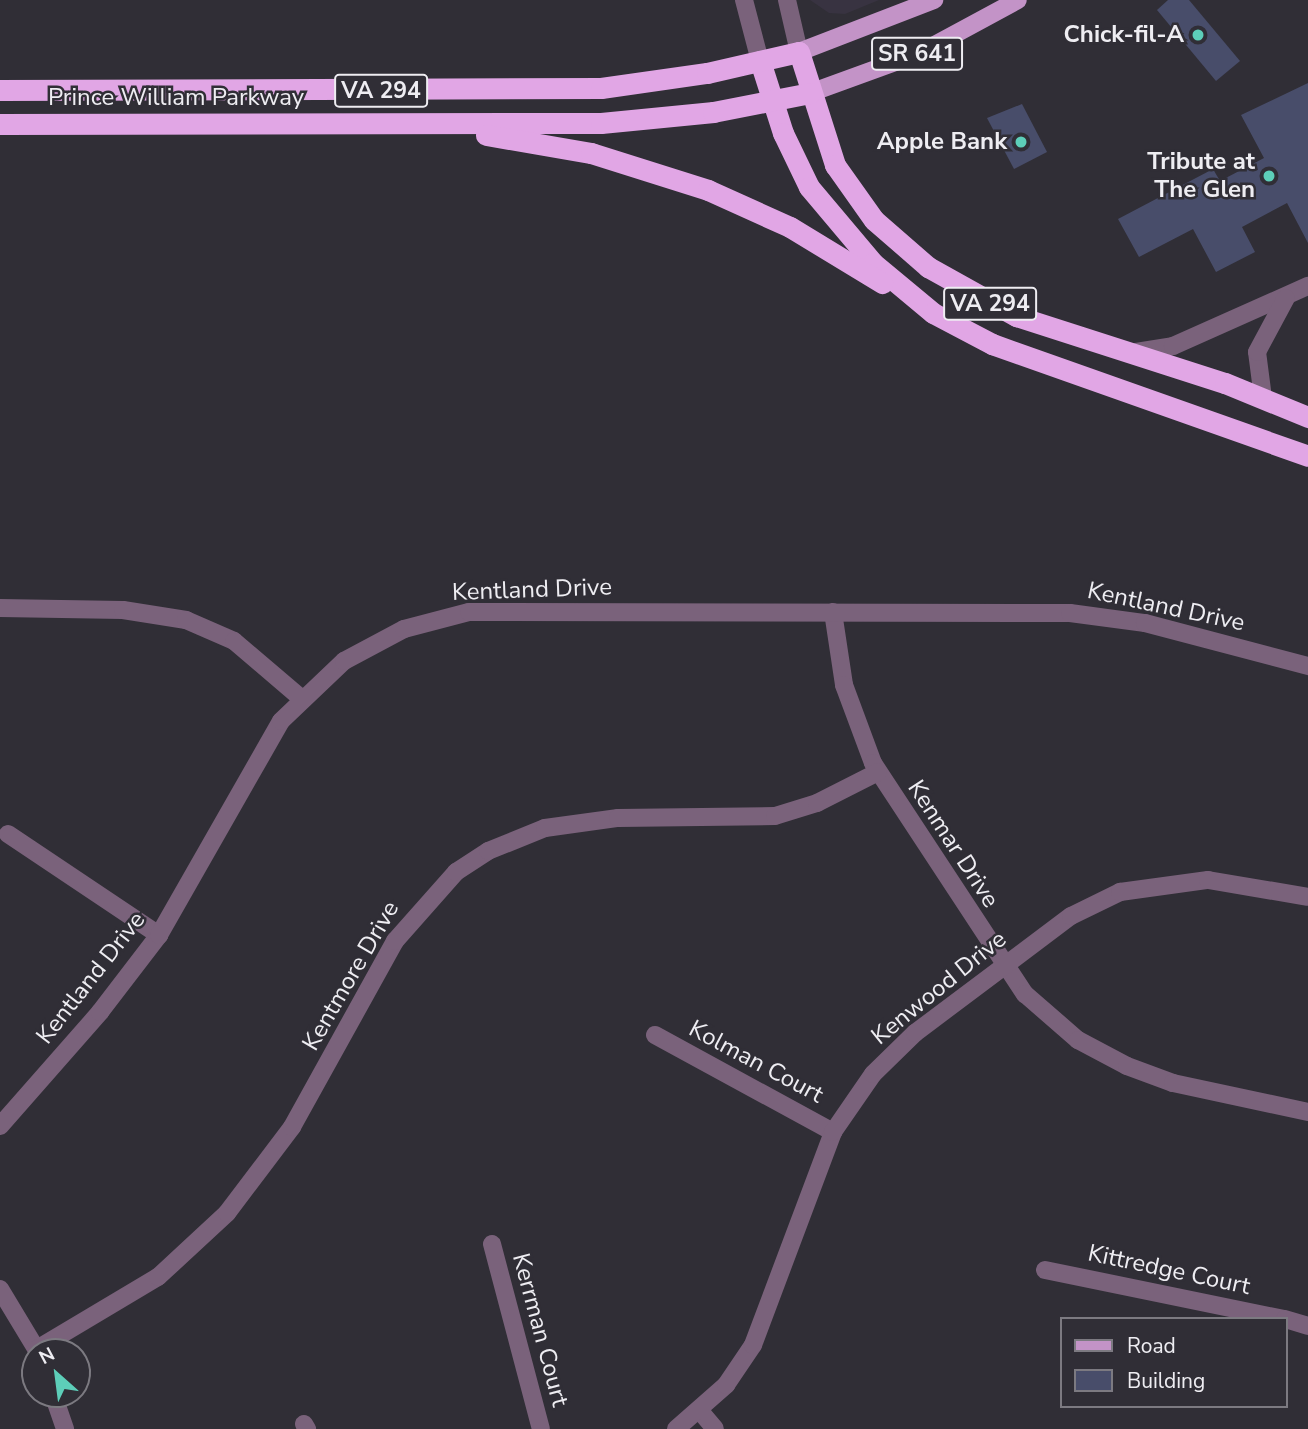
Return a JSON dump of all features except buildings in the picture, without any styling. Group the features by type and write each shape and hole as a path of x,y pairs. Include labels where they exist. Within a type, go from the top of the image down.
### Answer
{"highway":[{"name":"Prince William Parkway","path":"0,90 540,90 648,83 799,52"},
{"name":"VA 294","path":"799,52 810,93 842,176 874,220 913,255 1006,312 1263,398 1308,417"},
{"path":"760,61 771,102 799,170 820,202 873,263 933,313"},
{"name":"Prince William Parkway","path":"0,124 601,123 771,102 810,93"},
{"name":"VA 294","path":"398,124 516,139 664,174 780,221 933,313 992,344 1308,456"}],"main road":[{"name":"SR 641","path":"799,52 934,0"},
{"name":"SR 641","path":"810,93 920,53 1018,0"}],"street":[{"path":"744,0 760,61"},
{"path":"787,0 799,52"},
{"path":"1132,353 1173,346 1308,286"},
{"path":"1263,398 1257,352 1286,298"},
{"path":"0,608 123,610 186,620 234,641 301,698"},
{"name":"Kentland Drive","path":"0,1126 100,1012 159,935 262,748 301,698 373,643 469,612 833,611 1108,617 1308,666"},
{"name":"Kenmar Drive","path":"833,611 844,685 878,772 1003,966 1050,1019 1115,1060 1173,1083 1308,1112"},
{"name":"Kentmore Drive","path":"60,1338 129,1298 227,1213 292,1127 395,941 456,872 488,851 545,828 618,818 775,816 817,803 878,772"},
{"path":"8,834 159,935"},
{"name":"Kenwood Drive","path":"676,1429 700,1411 741,1366 761,1329 834,1132 893,1053 1071,916 1149,884 1208,880 1308,897"},
{"name":"Kolman Court","path":"655,1035 834,1132"},
{"name":"Kerrman Court","path":"492,1244 541,1429"},
{"name":"Kittredge Court","path":"1045,1270 1274,1317"},
{"path":"0,1289 29,1338"},
{"name":"Kittredge Court","path":"1287,1320 1308,1326"},
{"path":"57,1408 65,1429"},
{"path":"700,1411 715,1429"}],"shaded area":[{"path":"810,0 879,0 845,14 829,13"}],"place":[{"name":"Chick-fil-A","path":"1198,35"},
{"name":"Apple Bank","path":"1021,142"},
{"name":"Tribute at The Glen","path":"1269,176"}]}
